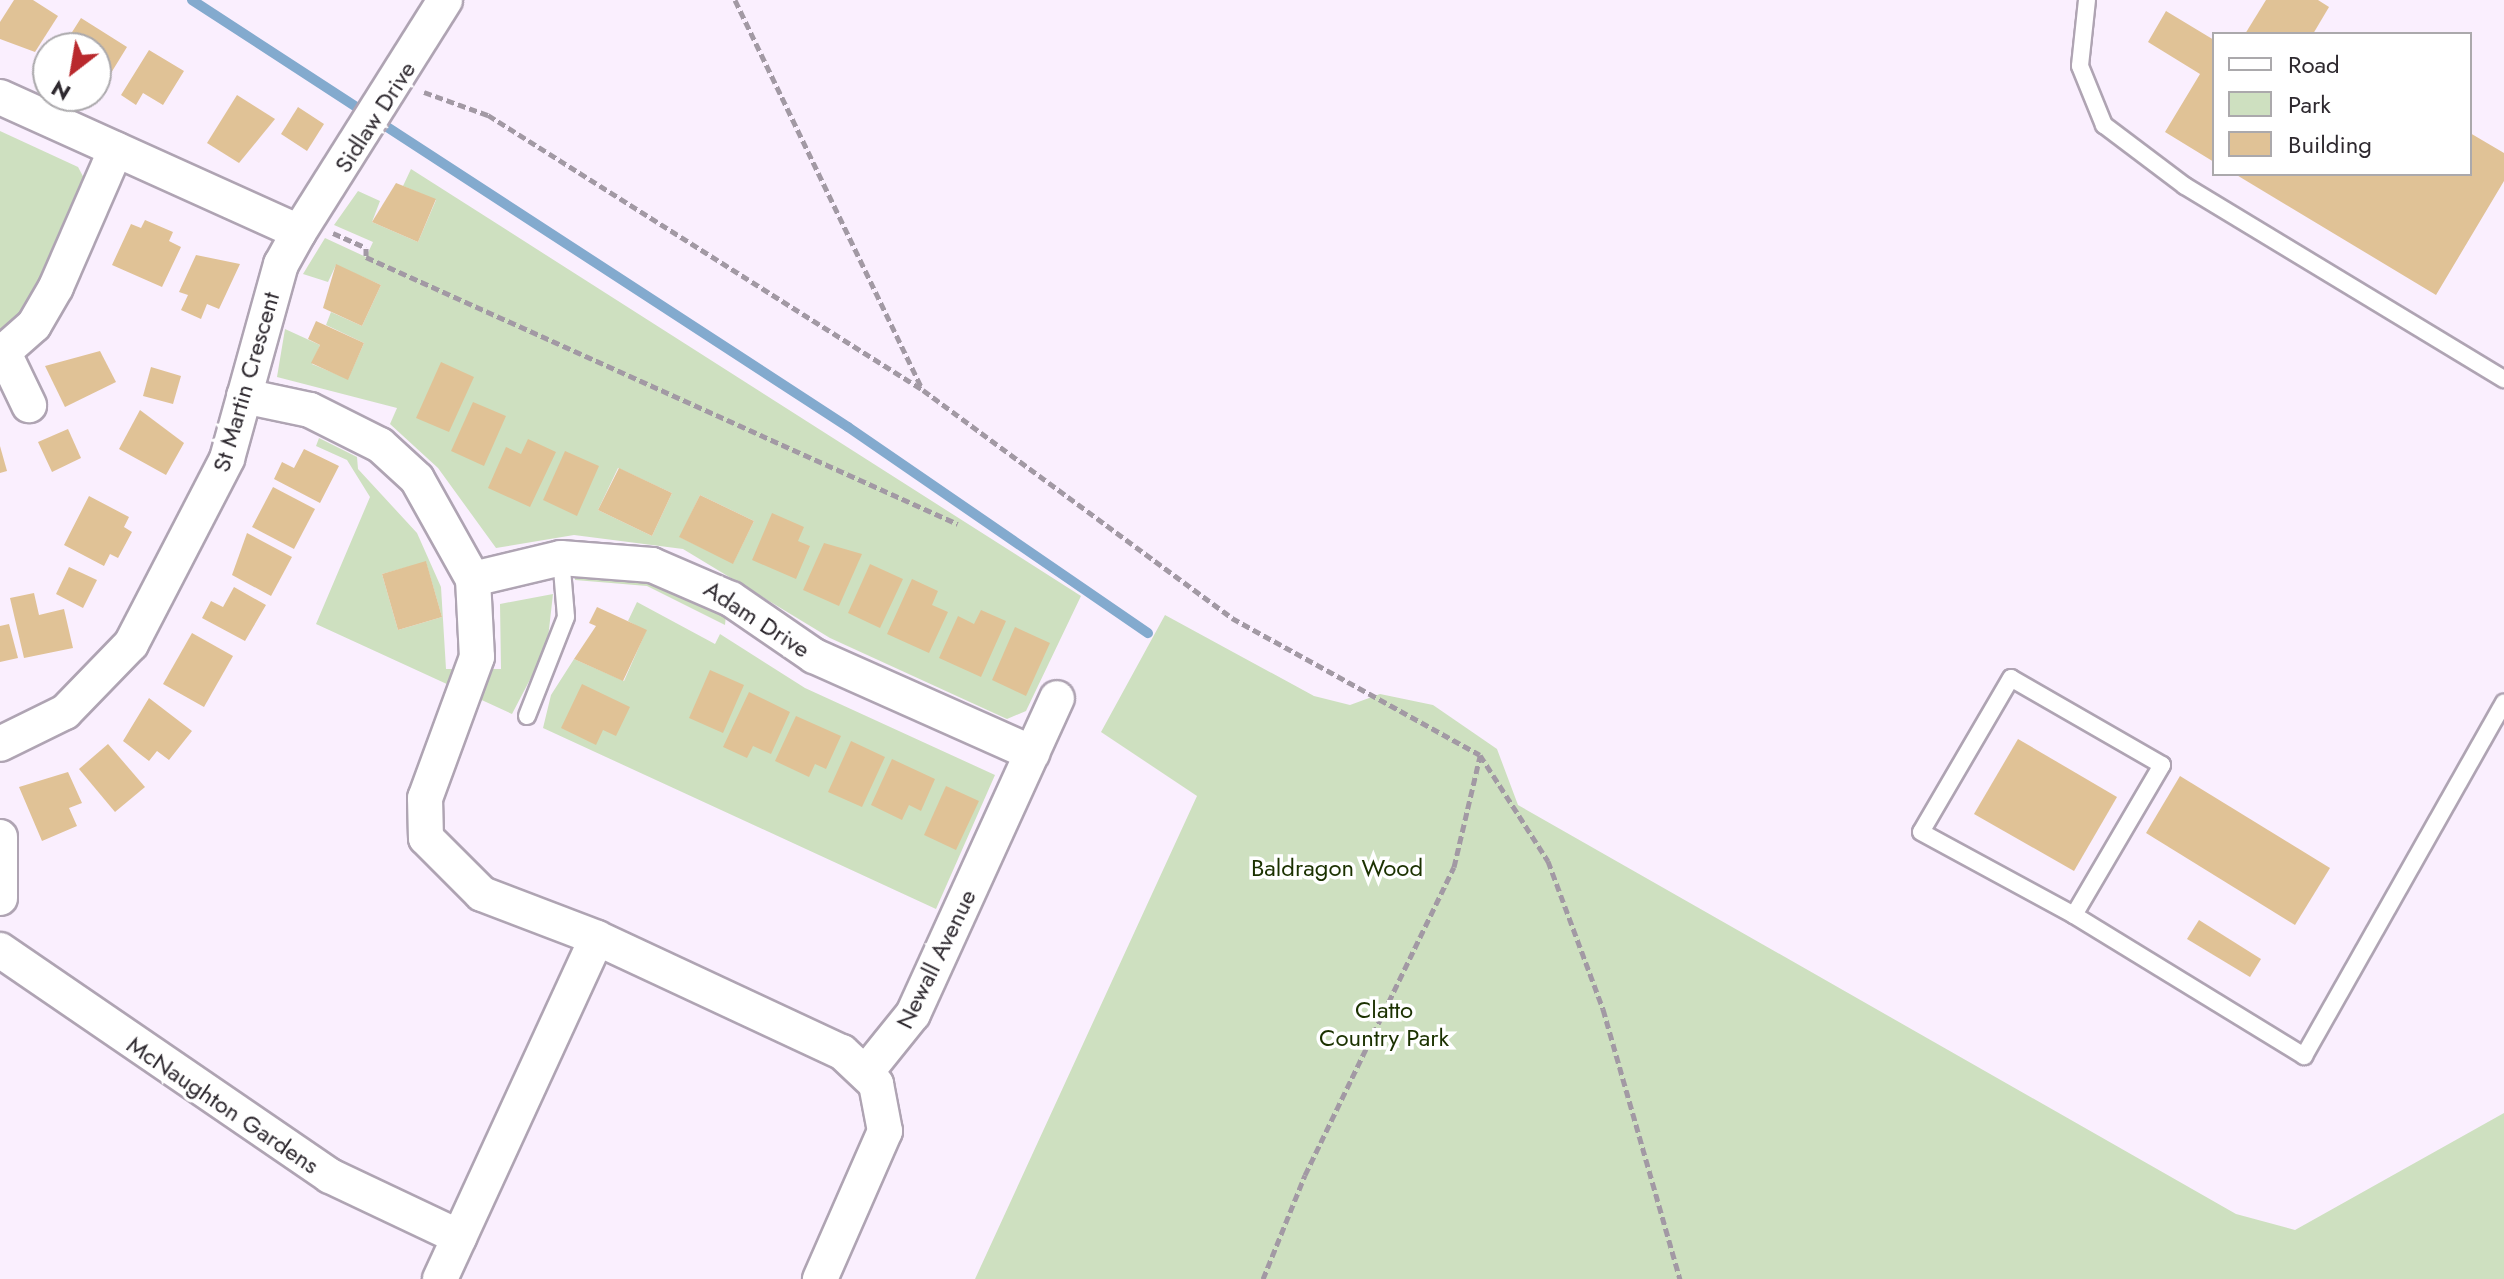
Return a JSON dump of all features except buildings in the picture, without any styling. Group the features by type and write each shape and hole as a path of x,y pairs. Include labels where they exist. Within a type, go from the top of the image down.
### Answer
{"street":[{"name":"Sidlaw Drive","path":"303,227 358,144 406,91 445,0"},
{"path":"0,97 303,227"},
{"path":"29,405 2,354 34,325 56,287 116,149"},
{"name":"St Martin Crescent","path":"0,744 65,712 131,644 211,495 244,396 281,264 303,227"},
{"path":"244,396 310,410 380,445 417,479 473,579 477,657 425,798 426,838 482,894 597,938 842,1052 867,1071 882,1099 885,1131 820,1279"},
{"name":"Adam Drive","path":"473,579 561,558 640,563 697,581 814,656 1032,753"},
{"path":"1032,753 1057,698"},
{"name":"Newall Avenue","path":"867,1071 913,1014 1032,753"},
{"path":"0,837 0,898"},
{"path":"440,1279 597,938"},
{"name":"McNaughton Gardens","path":"0,950 330,1176 459,1237"}],"lane":[{"path":"2087,0 2080,66 2104,125 2185,186 2504,379"},
{"path":"527,716 566,617 561,558"},
{"path":"2074,915 2162,765 2011,678 1921,832 2074,915 2304,1056 2504,703"}],"path":[{"path":"735,0 923,390"},
{"path":"406,91 488,115 923,390 1232,618 1480,755 1548,861 1603,1009 1680,1279"},
{"path":"303,227 366,248 366,257 958,524"},
{"path":"1263,1279 1305,1175 1454,867 1480,755"}],"green space":[{"path":"0,131 78,167 86,182 24,318 0,339"},
{"path":"411,169 1081,596 1026,711 1007,719 830,638 683,549 574,535 496,548 438,468 390,424 397,408 277,377 285,329 320,345 312,364 348,379 364,343 326,325 331,312 362,326 381,285 336,265 328,282 303,274 325,238 366,257 373,242 334,225 358,191 380,201 372,222 418,242 436,200 403,186","holes":["618,468 672,493 652,536 598,510","700,495 754,521 733,563 680,537"]},
{"path":"319,438 357,457 358,469 417,533 441,587 446,669 501,669 500,604 553,594 547,647 512,714 316,624 370,497 347,460 316,446","holes":["426,562 442,617 398,630 382,574"]},
{"path":"575,571 651,578 726,614 725,625 647,586 575,580"},
{"path":"637,602 715,644 720,634 805,688 995,775 936,909 543,728 551,695 574,659 624,681 646,631 628,621"},
{"name":"Clatto Country Park","path":"1165,615 1314,696 1350,705 1380,694 1433,705 1497,749 1518,805 2236,1214 2295,1230 2504,1113 2504,1279 975,1279 1197,796 1101,732"}],"waterway":[{"path":"192,0 848,427 1148,633"}],"park label":[{"name":"Baldragon Wood","path":"1337,868"}]}
